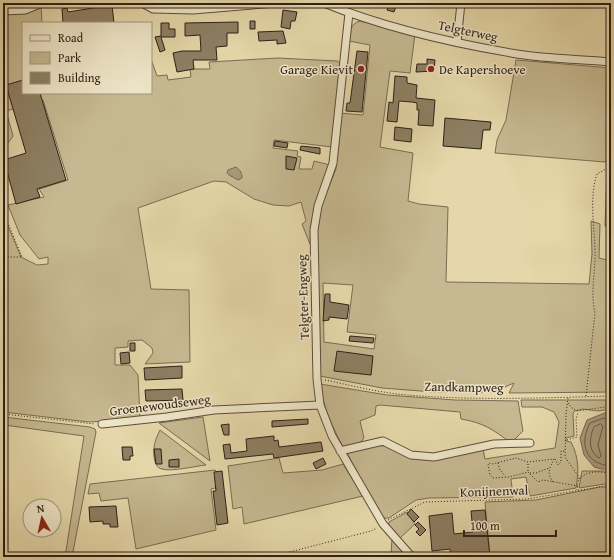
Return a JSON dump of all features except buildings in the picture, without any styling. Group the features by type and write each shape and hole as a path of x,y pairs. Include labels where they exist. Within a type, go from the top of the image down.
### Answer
{"street":[{"path":"3,11 25,10 42,3"},
{"path":"142,3 153,9 193,10 275,3"},
{"name":"Telgterweg","path":"324,3 349,13 412,32 457,42 518,54 611,62"},
{"path":"457,42 461,3"},
{"name":"Telgter-Engweg","path":"349,13 333,163 318,206 314,230 313,244 317,379 320,405 332,436 383,524 412,557"},
{"name":"Groenewoudseweg","path":"102,424 167,418 214,410 320,405"},
{"path":"340,451 383,441 412,455 434,457 494,444 530,443"}],"path":[{"path":"586,397 595,313 593,303 595,260 595,182 597,174 606,169"},
{"path":"3,211 22,257 3,257"},
{"name":"Zandkampweg","path":"317,379 377,391 408,395 467,397 611,396"},
{"path":"568,397 565,452 566,457 575,469 579,479 577,490"},
{"path":"567,402 573,409 578,411 611,406"},
{"path":"566,440 577,437 576,419 578,411"},
{"name":"Groenewoudseweg","path":"3,414 102,424"},
{"path":"611,433 611,447"},
{"path":"555,459 558,465 561,462 562,451 565,452"},
{"path":"549,468 536,473 497,478 490,475 488,463 519,457 528,462 555,459"},
{"path":"553,482 549,475 549,468 555,459"},
{"path":"498,462 500,470 505,476"},
{"path":"528,462 528,473 538,482 553,482 578,486"},
{"path":"579,479 585,474 594,472 611,474"},
{"name":"Konijnenwal","path":"270,557 371,531 407,510 425,502 527,499 611,484"}],"green space":[{"path":"41,6 42,22 22,22 22,94 152,94 152,62 157,76 167,75 168,80 191,77 190,69 210,69 209,62 278,58 337,61 340,63 332,147 274,140 273,148 298,151 297,156 301,157 299,169 312,169 314,161 330,165 311,229 310,244 302,224 306,221 301,202 289,206 273,205 254,199 226,182 214,181 138,208 151,289 189,290 190,362 145,364 153,353 152,348 142,340 128,341 128,347 115,348 115,365 130,365 138,375 140,419 89,422 3,412 3,214 21,257 37,265 48,264 48,257 39,259 20,235 8,205 44,197 39,189 68,180 43,100 6,111 13,136 8,143 3,144 3,14"},
{"path":"360,21 415,34 410,73 390,71 380,147 413,153 408,201 419,204 448,207 446,282 589,284 592,254 591,221 600,224 599,258 611,261 611,392 509,393 514,383 493,392 434,392 382,388 320,376 315,242 320,209 336,169 340,113 363,115 370,45 349,41 351,28","holes":["323,283 353,285 347,332 376,335 374,349 324,342"]},
{"path":"516,60 611,68 611,154 605,162 495,153 497,140 506,120"},
{"path":"611,162 611,227 605,226 607,169"},
{"path":"320,384 387,395 455,400 518,401 523,431 511,443 488,427 476,422 461,419 460,412 380,405 376,406 375,415 360,421 364,438 360,443 343,447 328,416"},
{"path":"521,400 611,400 611,409 598,411 583,409 573,413 574,436 566,438 566,441 571,442 576,453 578,476 576,488 530,496 526,477 511,479 513,497 429,498 416,500 389,518 382,518 347,453 377,445 389,447 409,456 483,449 485,459 555,448 559,422 554,412 542,407 522,407"},
{"path":"3,417 90,427 95,429 96,432 72,557 65,557 84,436 4,425 3,427"},
{"path":"203,417 210,461 159,423"},
{"path":"160,430 206,465 171,470 158,467 154,457 154,450"},
{"path":"279,458 283,473 322,470 343,464 363,496 244,524 242,507 233,509 228,466"},
{"path":"215,470 217,472 219,487 211,489 216,530 136,549 128,498 101,501 99,493 88,494 90,484"},
{"path":"582,471 611,471 611,483 579,488"},
{"path":"600,487 611,487 611,557 490,557 485,502 536,500"},
{"path":"407,512 415,524 399,539 389,526 389,522"},
{"path":"392,538 409,557 391,557"}],"water":[{"path":"236,167 242,175 242,178 238,180 227,173 228,170"},
{"path":"607,412 611,421 607,447 611,457 611,469 601,469 594,467 584,455 580,438 587,420"}],"place":[{"name":"Garage Kievit","path":"361,69"},
{"name":"De Kapershoeve","path":"431,69"}]}
